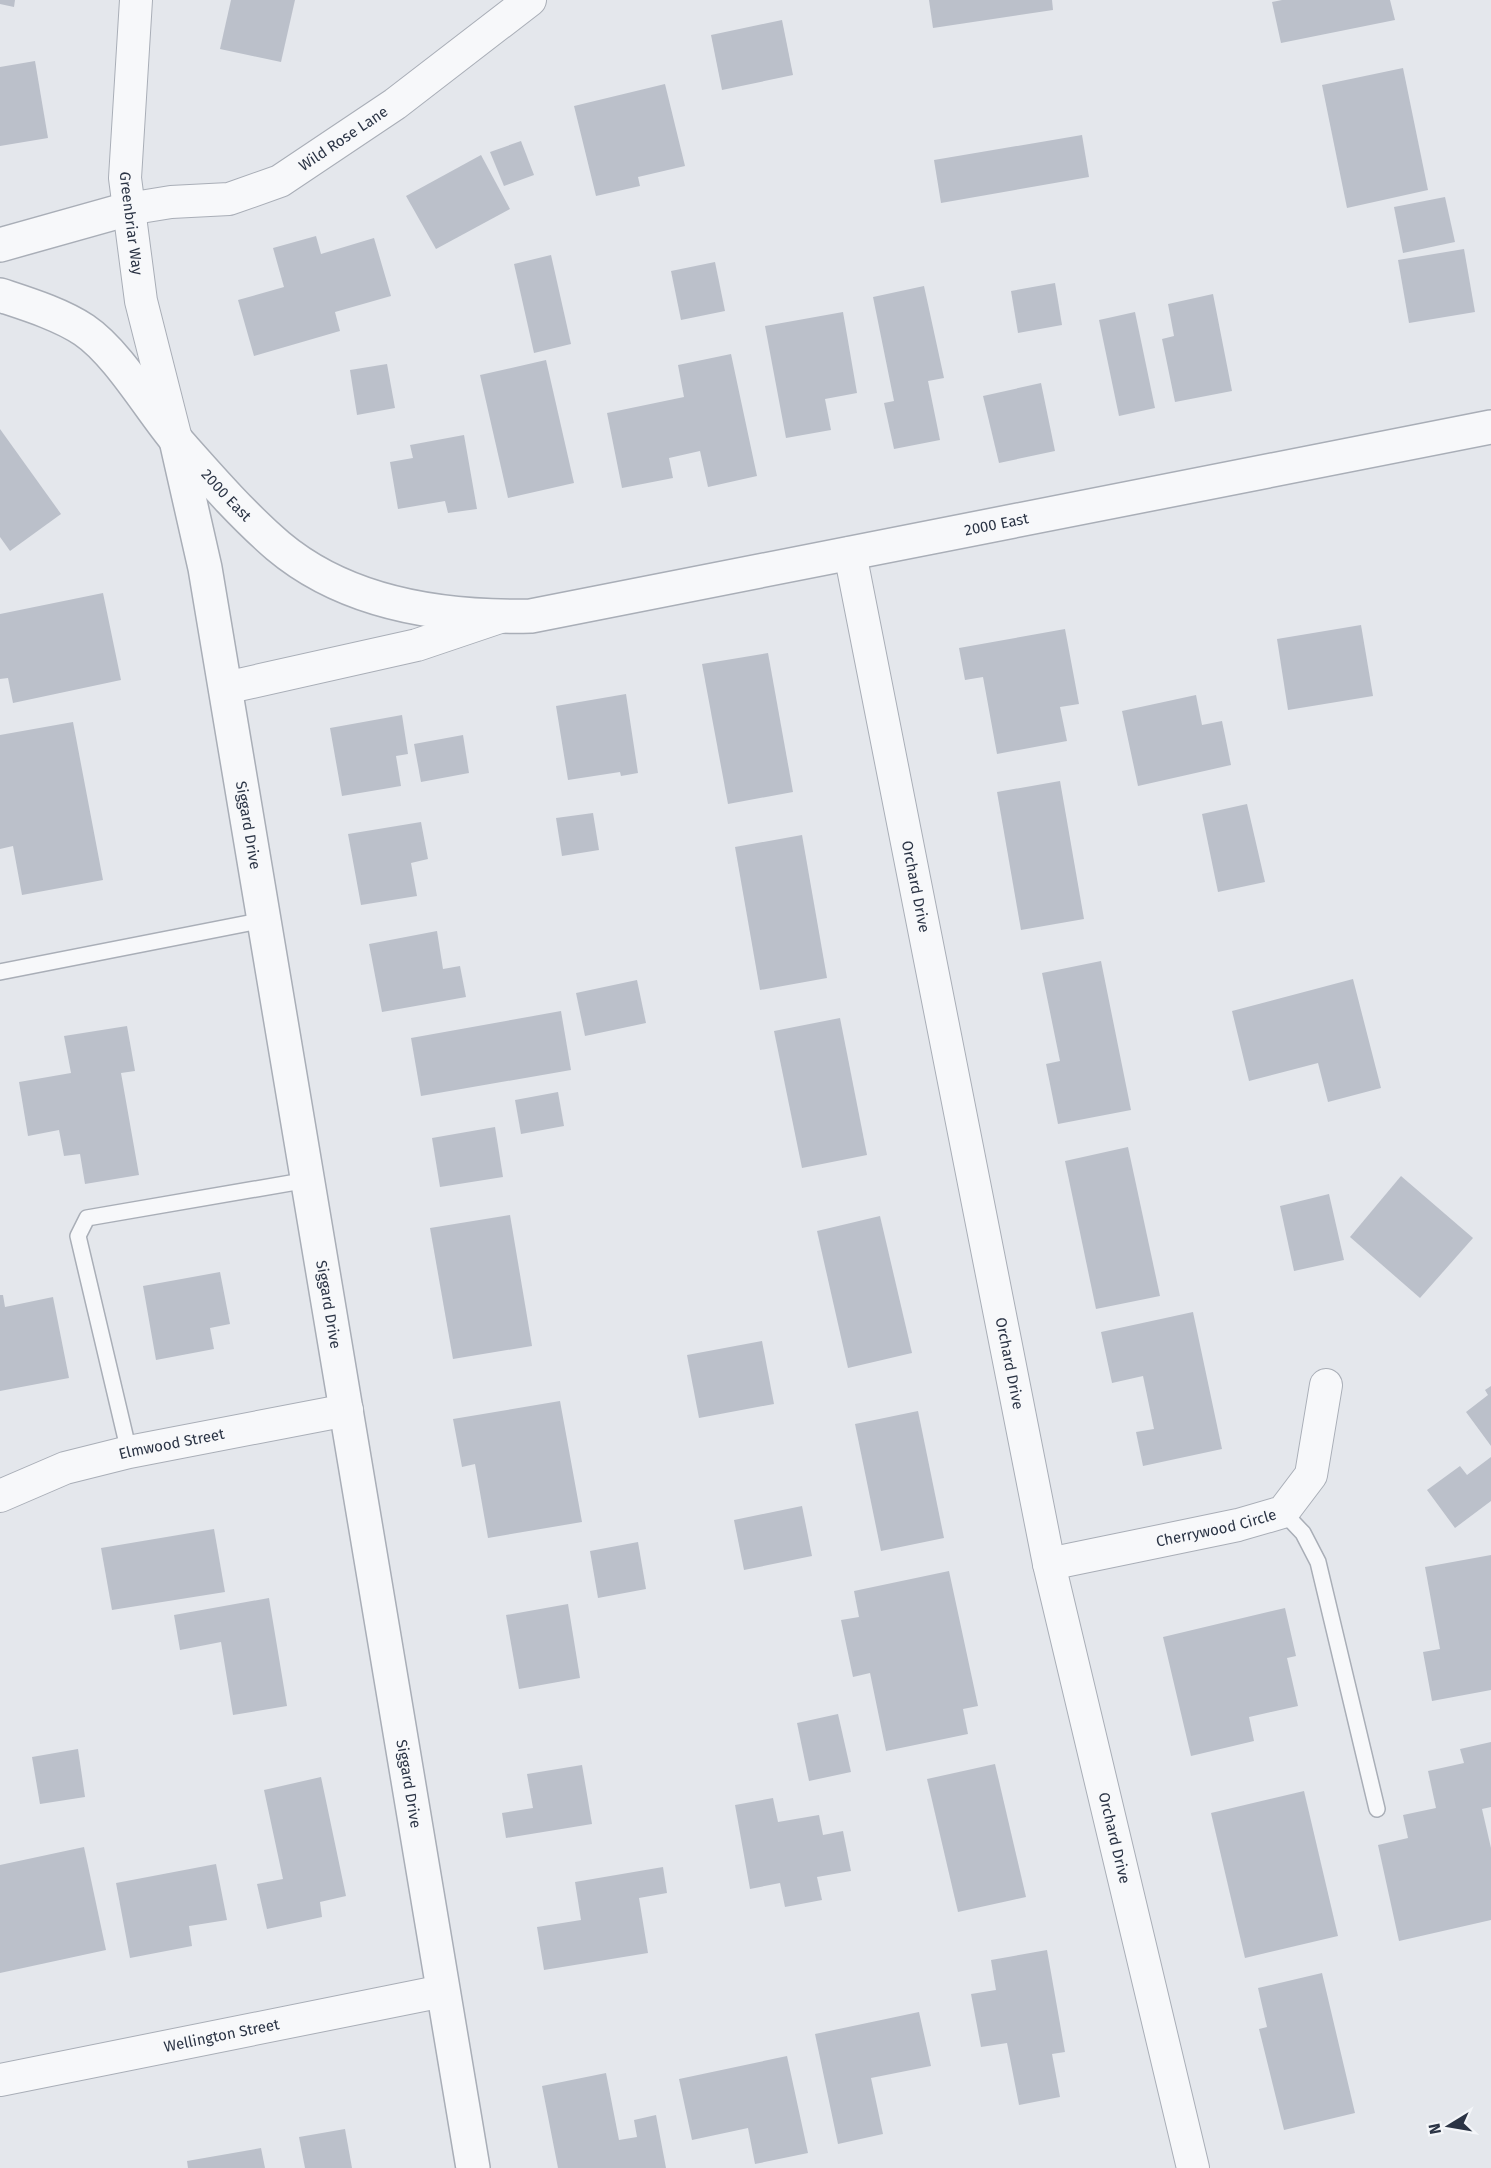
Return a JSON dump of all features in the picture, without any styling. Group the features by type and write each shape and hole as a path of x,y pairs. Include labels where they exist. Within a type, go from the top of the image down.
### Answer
{"street":[{"name":"Greenbriar Way","path":"136,0 125,178 141,301 176,440"},
{"name":"Wild Rose Lane","path":"128,209 171,202 229,199 280,181 395,104 530,0"},
{"path":"0,245 128,209"},
{"name":"2000 East","path":"0,295 84,330 113,359 176,440 257,526 280,547 309,567 369,595 444,613 531,616 1491,427"},
{"name":"Siggard Drive","path":"176,440 205,568 473,2168"},
{"name":"Orchard Drive","path":"850,553 1049,1564 1193,2168"},
{"name":"2000 East","path":"225,688 417,645 500,616"},
{"name":"Cherrywood Circle","path":"1049,1564 1238,1525 1283,1512 1311,1475 1326,1385"},
{"name":"Elmwood Street","path":"0,1496 65,1468 129,1452 347,1410"},
{"name":"Wellington Street","path":"0,2080 443,1991"}],"lane":[{"path":"0,972 264,920"},
{"path":"129,1452 78,1236 87,1218 308,1180"},
{"path":"1283,1512 1303,1533 1318,1562 1377,1809"}],"building":[{"path":"0,0 15,0 14,7 0,4"},
{"path":"231,0 295,0 281,62 220,49"},
{"path":"929,0 1052,0 1053,10 933,28"},
{"path":"1282,0 1390,0 1395,20 1281,43 1272,2"},
{"path":"782,20 793,75 722,90 711,35"},
{"path":"35,61 48,138 0,146 0,67"},
{"path":"1403,68 1428,190 1347,208 1322,85"},
{"path":"665,84 685,166 638,177 640,186 596,196 574,106"},
{"path":"1082,135 1089,177 941,203 934,160"},
{"path":"521,141 534,175 504,186 490,152"},
{"path":"481,155 510,209 436,249 406,196"},
{"path":"1445,197 1455,242 1403,253 1394,207"},
{"path":"316,236 321,254 374,238 391,296 335,312 340,331 254,356 238,300 284,287 273,248"},
{"path":"1464,249 1475,312 1409,323 1398,260"},
{"path":"551,255 571,344 534,353 514,264"},
{"path":"715,262 725,311 681,320 671,271"},
{"path":"1055,283 1062,325 1018,333 1011,291"},
{"path":"924,286 944,378 928,381 940,440 894,449 884,403 894,401 873,297"},
{"path":"1213,294 1232,391 1175,402 1162,339 1174,336 1168,304"},
{"path":"843,312 857,393 825,399 831,430 786,438 765,326"},
{"path":"1135,312 1155,408 1119,416 1099,320"},
{"path":"731,354 757,476 708,487 700,451 669,458 673,478 622,488 607,413 684,397 678,365"},
{"path":"546,360 574,483 508,498 480,375"},
{"path":"387,364 395,408 357,415 350,370"},
{"path":"1041,383 1055,451 999,463 983,396"},
{"path":"0,429 61,514 10,551 0,537"},
{"path":"464,435 477,509 448,513 445,501 398,509 390,462 413,458 410,445"},
{"path":"103,593 121,680 13,703 8,678 0,679 0,614"},
{"path":"1361,625 1373,696 1288,710 1277,639"},
{"path":"1065,629 1079,704 1060,707 1067,741 997,754 983,677 965,680 959,648"},
{"path":"768,653 793,792 728,804 702,664"},
{"path":"626,694 638,773 621,776 620,772 568,780 556,706"},
{"path":"1196,695 1202,725 1222,721 1231,765 1138,786 1122,711"},
{"path":"402,715 408,754 396,756 401,786 342,796 330,728"},
{"path":"73,722 103,880 22,895 13,846 0,849 0,735"},
{"path":"463,735 469,773 421,782 414,744"},
{"path":"1060,781 1084,919 1021,930 997,792"},
{"path":"1247,804 1265,882 1218,892 1202,814"},
{"path":"593,813 599,850 562,856 556,818"},
{"path":"421,822 428,859 411,863 417,896 361,905 348,834"},
{"path":"802,835 827,978 760,990 735,847"},
{"path":"437,931 443,969 460,966 466,997 382,1012 369,944"},
{"path":"1101,961 1131,1110 1058,1124 1046,1064 1060,1061 1042,973"},
{"path":"1353,979 1381,1088 1328,1102 1318,1063 1249,1081 1232,1011"},
{"path":"637,980 646,1023 585,1036 576,993"},
{"path":"561,1011 571,1070 421,1096 411,1038"},
{"path":"840,1018 867,1155 802,1168 774,1031"},
{"path":"127,1026 135,1071 121,1073 139,1175 85,1184 80,1154 64,1156 59,1130 28,1136 19,1082 71,1073 64,1036"},
{"path":"558,1092 564,1126 521,1134 515,1100"},
{"path":"495,1127 503,1177 440,1187 432,1138"},
{"path":"1128,1147 1160,1296 1096,1309 1065,1161"},
{"path":"1401,1176 1473,1238 1420,1298 1350,1237"},
{"path":"1329,1194 1344,1260 1294,1271 1280,1206"},
{"path":"510,1215 532,1346 453,1359 430,1228"},
{"path":"880,1216 912,1353 848,1368 817,1231"},
{"path":"220,1272 230,1324 210,1328 214,1349 156,1360 143,1286"},
{"path":"0,1295 3,1295 5,1307 53,1297 69,1378 0,1391"},
{"path":"1193,1312 1222,1449 1143,1466 1136,1432 1154,1429 1143,1376 1112,1383 1101,1332"},
{"path":"762,1341 774,1404 699,1418 687,1355"},
{"path":"1491,1386 1491,1446 1466,1412 1488,1395 1485,1390"},
{"path":"560,1401 582,1522 488,1538 475,1464 462,1467 453,1419"},
{"path":"918,1411 944,1538 881,1551 855,1424"},
{"path":"1491,1457 1491,1501 1455,1528 1427,1490 1460,1466 1467,1475"},
{"path":"802,1506 812,1556 744,1570 734,1520"},
{"path":"214,1529 225,1592 112,1610 101,1548"},
{"path":"638,1542 646,1589 598,1598 590,1551"},
{"path":"1491,1555 1491,1690 1432,1701 1423,1652 1440,1649 1425,1567"},
{"path":"949,1571 978,1706 963,1709 968,1734 886,1751 870,1673 853,1677 841,1620 859,1617 854,1591"},
{"path":"269,1598 287,1706 233,1715 221,1642 180,1650 174,1615"},
{"path":"568,1604 580,1678 519,1689 506,1615"},
{"path":"1285,1608 1296,1656 1287,1658 1298,1706 1249,1717 1254,1741 1191,1756 1163,1637"},
{"path":"838,1714 851,1772 809,1781 797,1723"},
{"path":"1491,1742 1491,1807 1482,1809 1491,1848 1491,1920 1399,1941 1378,1845 1408,1838 1403,1815 1436,1808 1428,1771 1464,1763 1460,1749"},
{"path":"78,1749 85,1797 40,1804 32,1757"},
{"path":"995,1764 1026,1897 958,1912 927,1779"},
{"path":"582,1765 592,1824 506,1838 502,1813 533,1808 527,1774"},
{"path":"321,1777 346,1896 320,1902 322,1917 267,1929 257,1884 283,1879 264,1790"},
{"path":"1304,1791 1338,1936 1245,1958 1211,1813"},
{"path":"773,1798 778,1822 819,1815 823,1835 843,1831 851,1871 817,1877 822,1900 785,1907 780,1883 750,1889 735,1805"},
{"path":"84,1847 106,1950 0,1973 0,1865"},
{"path":"216,1864 227,1920 189,1926 192,1946 130,1958 116,1883"},
{"path":"663,1867 667,1893 639,1898 648,1953 544,1970 537,1927 581,1920 575,1882"},
{"path":"1047,1950 1065,2052 1052,2054 1060,2097 1019,2105 1007,2043 981,2047 971,1994 996,1990 991,1960"},
{"path":"1322,1973 1355,2113 1284,2130 1259,2029 1267,2027 1258,1988"},
{"path":"919,2012 931,2066 871,2078 883,2134 838,2144 815,2034"},
{"path":"787,2056 808,2153 755,2164 748,2128 692,2140 679,2079"},
{"path":"606,2073 619,2140 637,2137 634,2120 656,2115 666,2168 558,2168 542,2086"},
{"path":"345,2129 352,2168 305,2168 299,2137"},
{"path":"261,2148 265,2168 188,2168 187,2161"}]}
